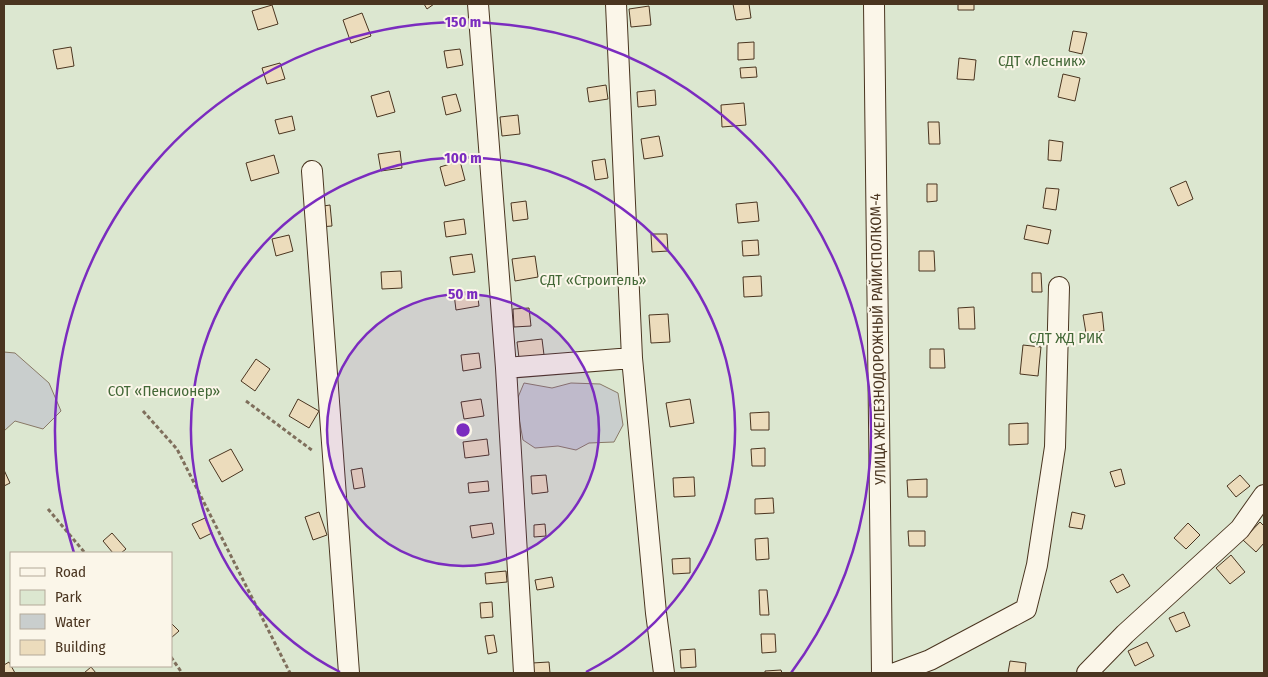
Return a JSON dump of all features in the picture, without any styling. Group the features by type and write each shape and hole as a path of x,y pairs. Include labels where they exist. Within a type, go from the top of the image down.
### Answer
{"street":[{"path":"478,4 506,368 524,673"},
{"path":"616,4 632,358 656,613 664,673"},
{"name":"УЛИЦА ЖЕЛЕЗНОДОРОЖНЫЙ РАЙИСПОЛКОМ-4","path":"874,4 882,673"},
{"path":"312,171 349,673"},
{"path":"895,673 930,660 1026,609 1037,566 1055,447 1059,286"},
{"path":"506,368 632,358"},
{"path":"1087,673 1125,634 1240,529 1264,495"}],"path":[{"path":"246,401 334,466"},
{"path":"143,411 178,449 290,673"},
{"path":"48,509 84,552"},
{"path":"172,658 182,673"}],"green space":[{"path":"4,4 1264,4 1264,673 4,673"}],"water":[{"path":"4,352 15,353 49,383 61,411 43,429 15,421 4,431"},
{"path":"524,383 552,388 571,383 600,384 618,393 623,425 614,442 589,443 576,450 558,446 535,448 523,440 516,402"}],"building":[{"path":"424,4 434,4 427,9"},
{"path":"733,4 749,4 751,18 736,20"},
{"path":"958,4 974,4 974,10 958,10"},
{"path":"272,5 278,24 258,30 252,11"},
{"path":"649,6 651,25 631,27 629,9"},
{"path":"362,13 371,36 351,43 343,20"},
{"path":"1073,31 1087,33 1082,54 1069,51"},
{"path":"754,42 754,59 738,60 738,43"},
{"path":"71,47 74,66 57,69 53,50"},
{"path":"460,49 463,65 447,68 444,51"},
{"path":"959,58 976,60 974,80 957,79"},
{"path":"280,63 285,79 267,84 262,68"},
{"path":"756,67 757,77 741,78 740,68"},
{"path":"1063,74 1080,78 1075,101 1058,97"},
{"path":"606,85 608,99 589,102 587,88"},
{"path":"655,90 656,105 638,107 637,92"},
{"path":"389,91 395,112 377,117 371,96"},
{"path":"456,94 461,111 446,115 442,97"},
{"path":"744,103 746,125 722,127 721,105"},
{"path":"518,115 520,134 502,136 500,117"},
{"path":"292,116 295,130 279,134 275,120"},
{"path":"928,122 939,122 940,144 929,144"},
{"path":"659,136 663,156 644,159 641,139"},
{"path":"1049,140 1063,142 1061,161 1048,160"},
{"path":"400,151 402,168 381,171 378,154"},
{"path":"274,155 279,173 251,181 246,163"},
{"path":"605,159 608,178 595,180 592,161"},
{"path":"460,161 465,180 445,186 440,167"},
{"path":"1186,181 1193,199 1178,206 1170,188"},
{"path":"927,184 937,184 937,201 927,202"},
{"path":"1046,188 1059,189 1056,210 1043,208"},
{"path":"526,201 528,219 513,221 511,203"},
{"path":"757,202 759,221 738,223 736,204"},
{"path":"330,205 332,226 319,227 317,207"},
{"path":"464,219 466,234 446,237 444,222"},
{"path":"1027,225 1051,230 1048,244 1024,239"},
{"path":"651,234 667,234 668,251 652,252"},
{"path":"289,235 293,251 276,256 272,239"},
{"path":"758,240 759,255 743,256 742,241"},
{"path":"919,251 934,251 935,271 919,271"},
{"path":"472,254 475,272 453,275 450,257"},
{"path":"535,256 538,277 515,281 512,259"},
{"path":"401,271 402,288 382,289 381,272"},
{"path":"1032,273 1041,273 1042,292 1032,292"},
{"path":"761,276 762,296 744,297 743,277"},
{"path":"477,290 479,306 456,310 454,294"},
{"path":"974,307 975,329 959,329 958,308"},
{"path":"529,308 531,326 514,327 513,309"},
{"path":"1102,312 1104,331 1086,333 1083,315"},
{"path":"668,314 670,342 651,343 649,315"},
{"path":"542,339 544,355 519,358 517,342"},
{"path":"1023,345 1041,347 1038,376 1020,374"},
{"path":"930,349 944,349 945,368 930,368"},
{"path":"479,353 481,368 463,371 461,355"},
{"path":"256,359 270,369 255,391 241,381"},
{"path":"298,399 319,411 309,428 289,416"},
{"path":"481,399 484,416 464,419 461,402"},
{"path":"690,399 694,423 670,427 666,403"},
{"path":"769,412 769,430 751,430 750,413"},
{"path":"1028,423 1028,444 1009,445 1009,424"},
{"path":"487,439 489,455 465,458 463,442"},
{"path":"765,448 765,466 752,466 751,449"},
{"path":"231,449 243,470 222,482 209,460"},
{"path":"362,468 365,487 354,489 351,470"},
{"path":"1121,469 1125,484 1115,487 1110,472"},
{"path":"4,470 10,483 4,486"},
{"path":"546,475 548,492 532,494 531,476"},
{"path":"1240,475 1250,486 1236,497 1227,486"},
{"path":"694,477 695,496 674,497 673,478"},
{"path":"927,479 927,497 908,497 907,480"},
{"path":"488,481 489,491 469,493 468,483"},
{"path":"773,498 774,513 755,514 755,499"},
{"path":"319,512 327,535 313,540 305,517"},
{"path":"1072,512 1085,515 1082,529 1069,527"},
{"path":"205,518 212,533 200,539 192,524"},
{"path":"1260,522 1264,526 1264,543 1256,552 1243,540"},
{"path":"492,523 494,534 472,538 470,526"},
{"path":"1188,523 1200,535 1186,549 1174,538"},
{"path":"545,524 546,536 534,537 534,525"},
{"path":"908,531 925,531 925,546 909,546"},
{"path":"112,533 126,549 122,552 112,552 103,541"},
{"path":"768,538 769,559 756,560 755,539"},
{"path":"1231,555 1245,572 1230,584 1216,568"},
{"path":"690,558 690,573 673,574 672,559"},
{"path":"506,571 507,582 486,584 485,573"},
{"path":"1123,574 1130,586 1117,593 1110,581"},
{"path":"552,577 554,587 537,590 535,580"},
{"path":"759,590 767,590 769,615 760,615"},
{"path":"492,602 493,617 481,618 480,603"},
{"path":"1184,612 1190,626 1176,632 1169,618"},
{"path":"172,624 179,631 172,637"},
{"path":"761,634 775,634 776,652 762,653"},
{"path":"494,635 497,652 488,654 485,636"},
{"path":"1147,642 1154,656 1135,666 1128,651"},
{"path":"695,649 696,667 681,668 680,650"},
{"path":"1010,661 1026,663 1025,673 1008,673"},
{"path":"9,662 10,667 15,673 4,673 4,665"},
{"path":"549,662 550,673 533,673 532,663"},
{"path":"91,667 96,673 84,673"},
{"path":"781,670 782,673 765,673 765,671"}],"park label":[{"name":"СДТ «Лесник»","path":"1042,61"},
{"name":"СДТ «Строитель»","path":"593,280"},
{"name":"СДТ ЖД РИК","path":"1066,338"},
{"name":"СОТ «Пенсионер»","path":"164,391"}]}
